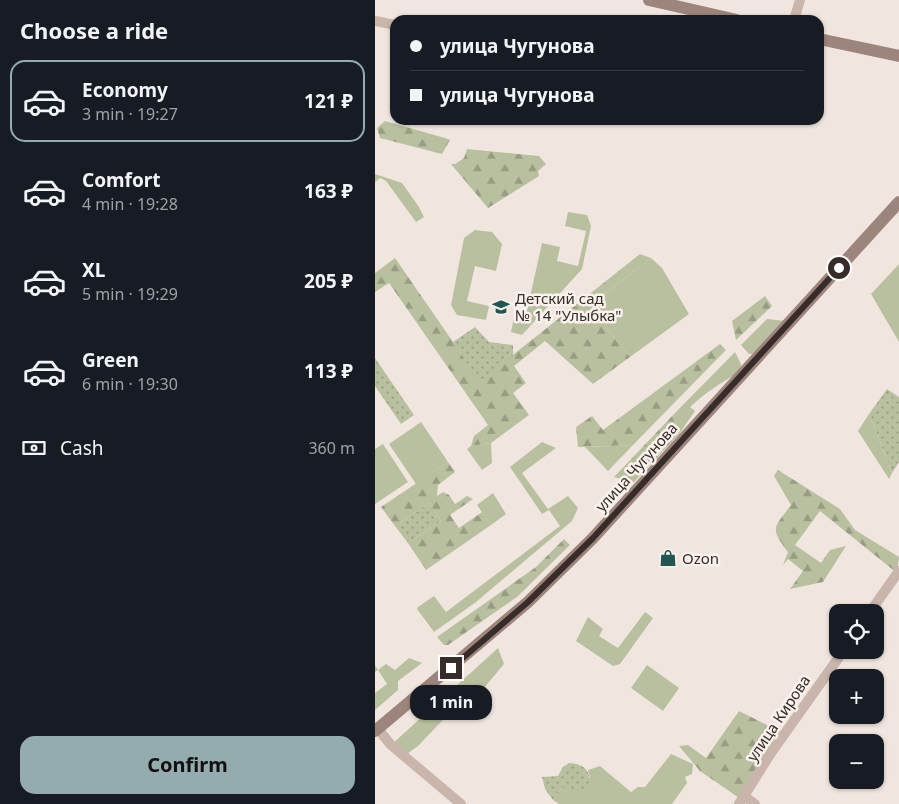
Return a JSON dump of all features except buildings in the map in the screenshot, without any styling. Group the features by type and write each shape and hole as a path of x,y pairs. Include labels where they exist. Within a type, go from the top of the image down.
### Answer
{"main road":[{"path":"649,0 715,15"},
{"path":"824,40 896,57"},
{"name":"улица Чугунова","path":"376,730 528,602 593,538 899,202"}],"street":[{"path":"796,15 800,0"},
{"path":"375,21 390,24"},
{"path":"876,604 899,570"},
{"name":"улица Кирова","path":"741,800 771,753 838,659"},
{"path":"376,730 461,804"},
{"path":"741,800 755,804"}],"green space":[{"path":"385,121 390,122 390,125 399,125 450,140 442,154 380,138 377,128"},
{"path":"467,149 539,156 546,164 538,171 539,176 488,208 451,164 455,164 464,158"},
{"path":"375,174 402,183 424,217 416,222 386,181 380,178 375,182"},
{"path":"568,212 587,215 591,226 582,269 522,335 511,332 515,313 526,315 542,243 560,247 557,261 578,266 586,231 565,226"},
{"path":"475,230 492,232 502,244 496,271 475,266 467,301 489,306 486,320 457,315 451,305 464,238"},
{"path":"640,254 651,258 589,306 630,357 593,384 545,341 514,366 526,383 513,393 529,415 491,443 471,446 474,436 488,425 389,283 375,292 375,273 395,258 480,381"},
{"path":"651,258 662,268 689,314 630,357 589,306"},
{"path":"899,264 899,342 871,294"},
{"path":"765,296 772,306 736,340 732,321"},
{"path":"767,319 786,321 755,354 749,354 741,345"},
{"path":"475,327 489,342 513,345 513,356 480,382 453,342"},
{"path":"720,344 726,350 633,445 578,447 576,427 592,416 603,430"},
{"path":"735,352 741,364 740,372 701,397 690,407 695,411 679,434 674,414"},
{"path":"375,358 414,415 401,424 375,386"},
{"path":"887,389 899,397 899,462 892,473 869,414"},
{"path":"674,414 679,434 634,482 614,477"},
{"path":"869,414 892,473 889,479 858,431"},
{"path":"421,422 448,462 416,484 389,444"},
{"path":"542,442 556,448 522,473 548,509 568,496 578,508 572,521 476,602 434,632 417,609 418,607 434,596 446,612 560,526 549,510 542,514 510,467"},
{"path":"491,443 492,463 482,470 467,449 471,446"},
{"path":"383,444 408,482 375,504 375,449"},
{"path":"633,445 608,471 585,447"},
{"path":"448,462 455,472 438,485 437,496 443,492 449,495 455,504 467,496 473,499 450,515 459,528 482,512 491,525 426,570 408,543 441,521 429,503 395,526 381,507"},
{"path":"778,470 840,509 855,530 899,557 897,573 820,511 795,545 821,563 830,550 846,546 823,582 790,589 803,571 788,559 783,565 788,552 778,537 776,528 791,505 774,476"},
{"path":"493,493 506,514 491,525 477,505"},
{"path":"429,503 441,521 408,543 395,526"},
{"path":"564,539 570,545 517,597 448,645 444,645 437,637 536,567"},
{"path":"645,612 653,618 620,664 613,666 576,641 588,617 603,629 599,636 618,648"},
{"path":"498,648 504,664 469,706 458,704 418,746 404,756 391,745"},
{"path":"409,658 422,663 398,681 398,690 375,710 375,693 387,684 378,670 386,664 395,670"},
{"path":"647,665 679,688 663,711 631,688"},
{"path":"739,711 785,734 742,800 700,771 679,746 688,745 706,758"},
{"path":"671,754 693,764 692,774 685,777 687,783 672,804 559,804 553,800 562,787 590,778 588,770 600,766 631,792 638,787 645,787"},
{"path":"569,763 580,765 586,770 589,782 580,791 572,791 562,787 553,800 545,789 542,777 558,776 563,767"}],"place":[{"name":"Детский сад № 14 \"Улыбка\"","path":"501,307"},
{"name":"Ozon","path":"668,558"}],"route":[{"path":"451,668 528,602 593,538 839,268"}]}
